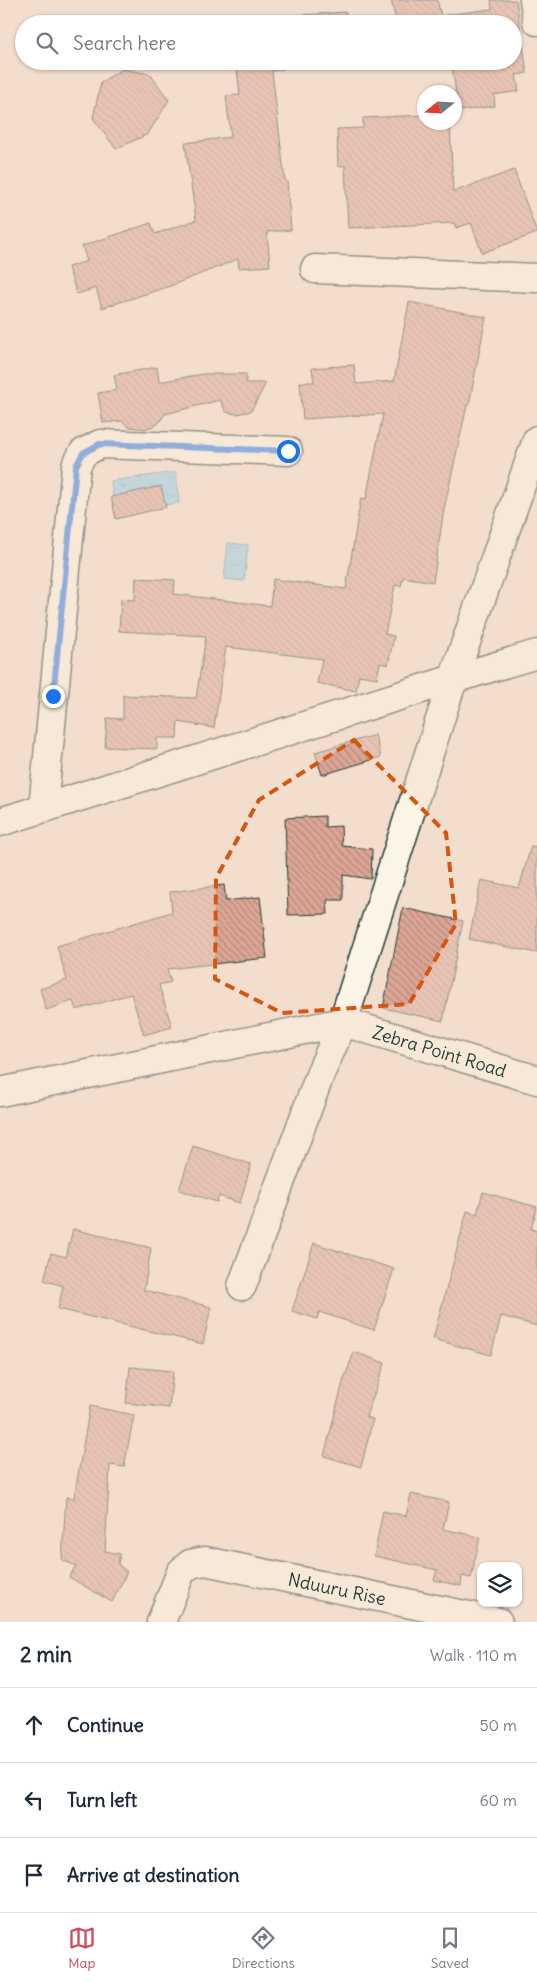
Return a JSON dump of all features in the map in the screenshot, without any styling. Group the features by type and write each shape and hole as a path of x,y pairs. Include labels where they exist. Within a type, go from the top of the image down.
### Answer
{"street":[{"path":"534,0 537,21"},
{"path":"315,269 537,278"},
{"path":"242,1286 321,1072 343,1022 453,678 537,440"},
{"path":"43,808 76,466 83,453 100,444 288,451"},
{"path":"0,822 453,678 537,654"},
{"path":"0,1092 343,1022"},
{"name":"Zebra Point Road","path":"343,1022 537,1080"},
{"name":"Nduuru Rise","path":"161,1622 180,1572 190,1564 205,1561 498,1622"}],"highlighted area":[{"path":"354,740 446,833 456,924 409,1004 282,1013 215,979 216,878 259,800"}],"water":[{"path":"176,472 179,503 115,511 111,481"},
{"path":"228,543 248,545 244,581 224,579"}],"building":[{"path":"391,0 437,0 441,15 395,15"},
{"path":"491,0 516,0 518,15 445,15 492,9"},
{"path":"346,12 346,15 302,15"},
{"path":"522,40 527,73 516,75 519,91 494,95 495,106 462,111 462,85 455,85 452,70 522,70"},
{"path":"121,70 150,74 169,100 148,134 116,149 93,118 101,82"},
{"path":"237,70 278,70 272,71 285,181 287,181 291,230 267,232 270,266 239,268 238,259 170,286 102,308 96,288 77,294 68,267 87,261 82,246 151,223 155,234 196,220 185,143 231,137 226,96 240,95"},
{"path":"417,115 417,130 450,130 453,192 514,170 537,233 482,253 471,223 456,228 454,223 348,228 345,166 338,166 337,129 363,128 363,118"},
{"path":"409,302 486,317 469,405 467,405 444,509 433,582 403,577 401,586 395,585 385,634 394,636 388,665 380,663 377,678 359,675 356,691 317,683 322,659 226,647 214,728 178,722 177,738 157,738 157,749 105,747 107,718 123,719 123,695 196,698 206,636 119,631 121,599 135,600 136,578 175,580 174,594 270,606 273,579 346,589 361,498 366,499 383,414 303,419 300,382 314,382 312,368 354,365 356,384 394,381"},
{"path":"157,367 159,382 203,374 246,374 246,383 266,383 251,411 237,414 226,412 220,400 165,414 158,424 145,429 129,427 122,421 103,423 98,393 117,390 114,375"},
{"path":"161,486 166,507 116,519 111,497"},
{"path":"375,735 381,757 322,775 315,752"},
{"path":"325,816 325,827 341,826 342,846 372,849 371,879 343,875 343,900 327,900 328,914 288,915 285,818"},
{"path":"531,846 537,847 537,953 469,939 481,880 519,888"},
{"path":"224,885 226,901 260,897 267,958 167,969 171,982 159,985 172,1027 144,1035 131,994 76,1010 73,1001 46,1010 40,989 67,980 57,946 172,912 170,892"},
{"path":"403,908 463,921 443,1021 383,1008"},
{"path":"193,1146 251,1164 240,1203 219,1196 217,1202 179,1190"},
{"path":"483,1192 537,1207 531,1229 537,1231 537,1326 501,1316 491,1355 433,1339 467,1211 477,1214"},
{"path":"73,1229 151,1248 144,1290 211,1307 203,1344 58,1309 63,1286 44,1280 51,1253 66,1257"},
{"path":"314,1243 394,1269 374,1330 319,1312 317,1319 292,1311"},
{"path":"354,1352 385,1363 366,1417 373,1419 361,1467 324,1456 343,1382"},
{"path":"130,1367 173,1371 169,1408 126,1403"},
{"path":"90,1406 134,1415 124,1467 110,1465 105,1551 120,1554 118,1564 127,1572 112,1602 69,1577 76,1566 62,1560 66,1497 74,1498"},
{"path":"411,1494 449,1502 443,1529 480,1537 471,1578 462,1576 461,1586 434,1580 437,1570 374,1556 383,1511 406,1516"}],"route":[{"path":"53,696 76,466 83,453 100,444 288,451"}]}
